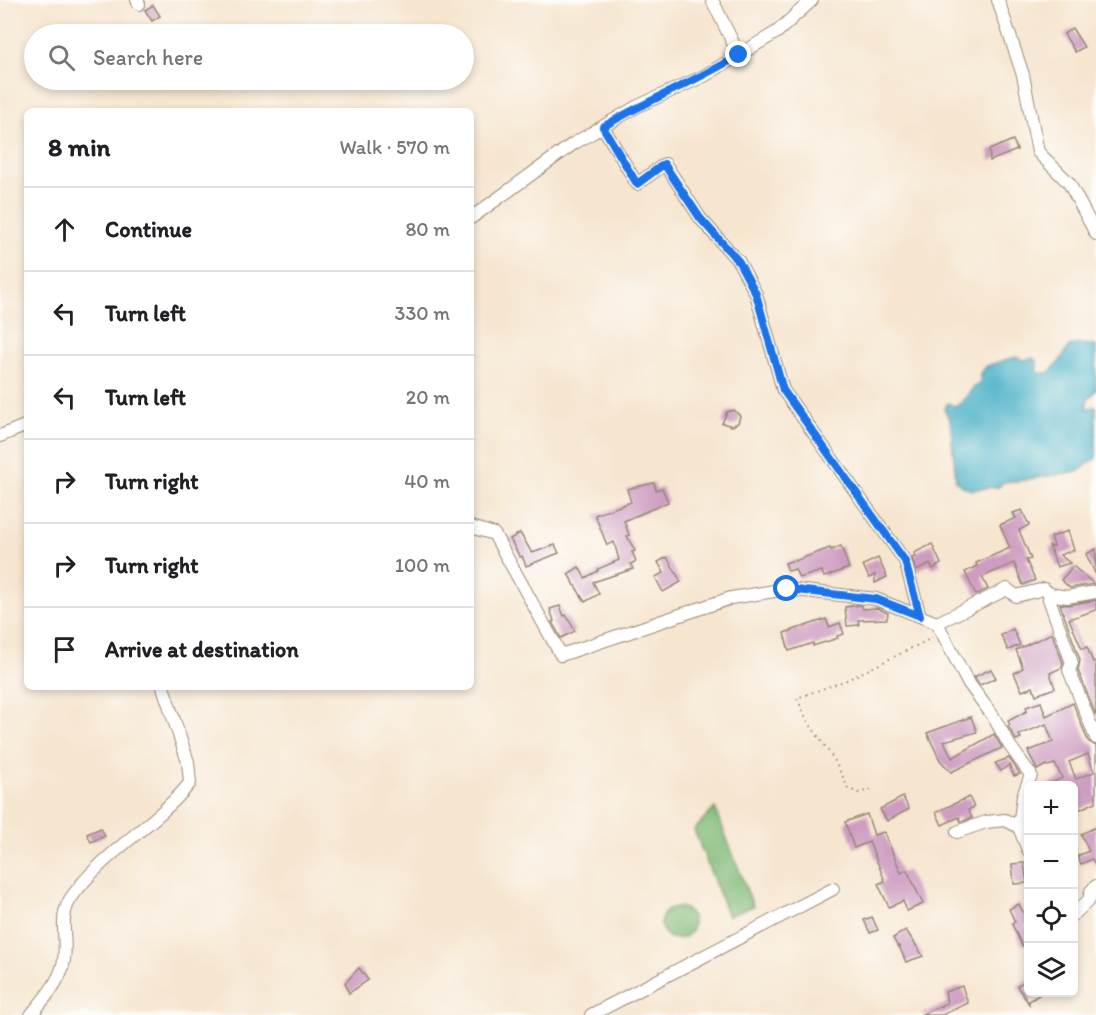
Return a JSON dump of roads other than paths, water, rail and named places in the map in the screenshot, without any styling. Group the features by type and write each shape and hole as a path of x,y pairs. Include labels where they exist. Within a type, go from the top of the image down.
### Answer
{"street":[{"path":"712,0 739,55"},
{"path":"474,216 573,144 638,106 704,76 777,32 812,0"},
{"path":"998,0 1023,75 1038,152 1069,183 1096,234"},
{"path":"603,127 637,184 664,164 700,218 739,262 756,294 783,390 905,561 920,616"},
{"path":"0,436 24,426"},
{"path":"474,528 494,534 561,655 731,598 787,589 876,599 920,616 940,627 967,681 1031,775 1023,796 1019,827 1024,838"},
{"path":"940,627 1007,589 1016,596 1044,589 1050,594 1067,597 1096,592"},
{"path":"1050,594 1053,610 1072,663 1069,670 1096,738"},
{"path":"31,1015 59,978 64,962 65,910 70,900 85,879 190,783 188,762 164,690"},
{"path":"957,832 986,822 1005,820 1019,827"},
{"path":"1078,910 1089,900 1091,891 1096,886"},
{"path":"591,1015 833,889"}],"water":[{"path":"1096,345 1096,391 1088,399 1086,409 1096,406 1096,458 1079,471 1003,482 999,487 972,490 956,481 950,419 944,409 948,403 953,406 960,404 980,383 980,373 987,366 1017,357 1024,360 1033,358 1037,361 1039,373 1049,373 1069,346"}]}
